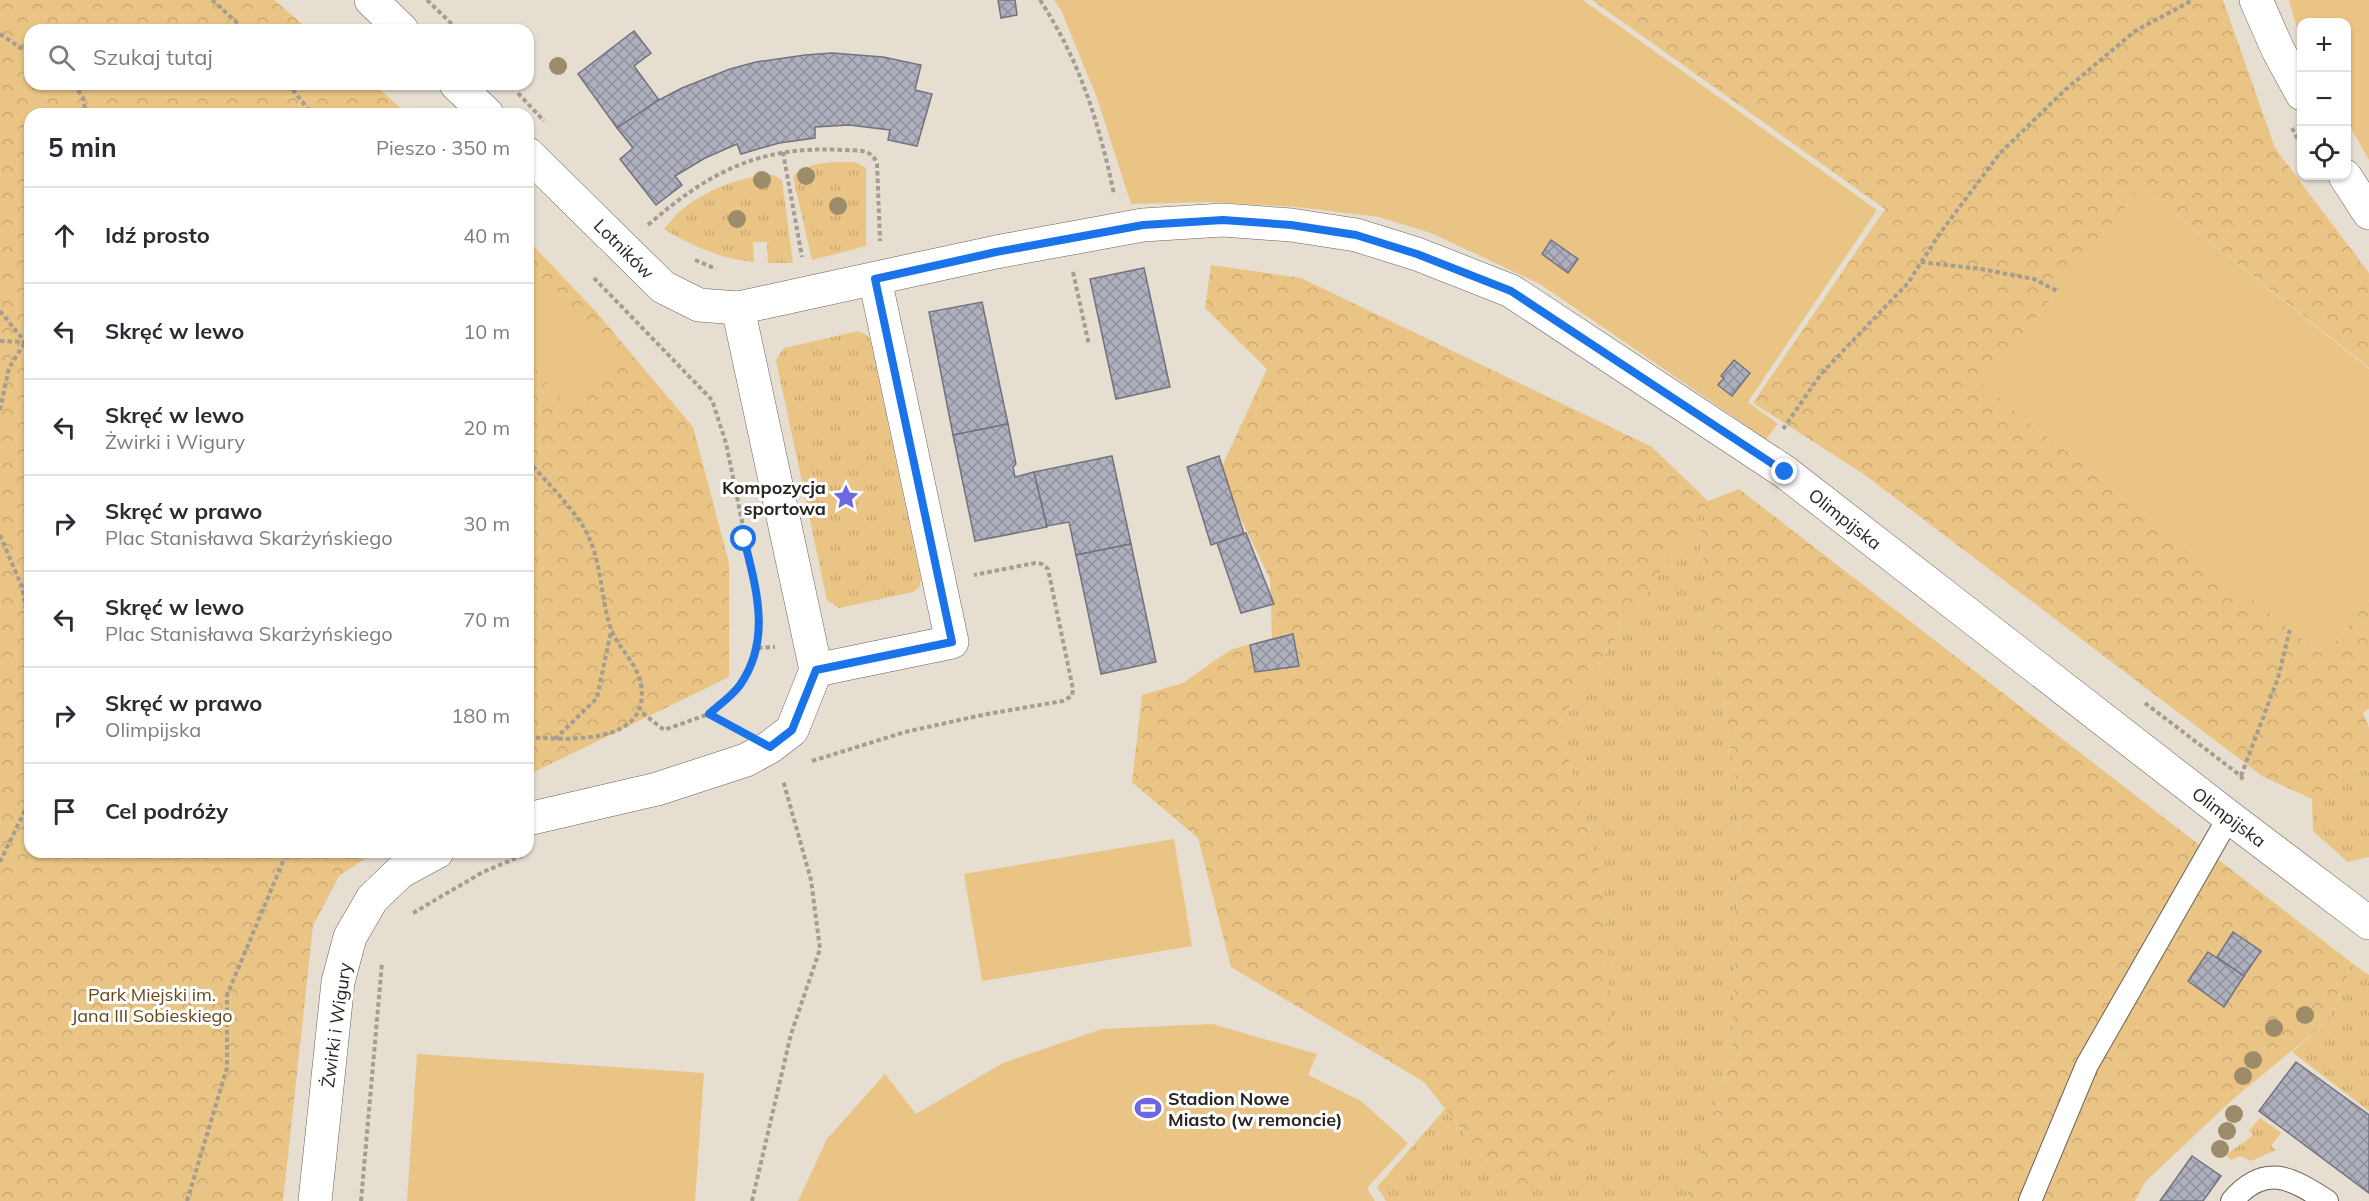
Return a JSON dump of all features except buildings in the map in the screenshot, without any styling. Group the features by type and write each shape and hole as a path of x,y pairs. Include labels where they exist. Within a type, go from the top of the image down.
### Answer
{"street":[{"path":"371,0 396,24"},
{"path":"2256,0 2297,86"},
{"path":"462,90 481,108"},
{"name":"Lotników","path":"534,160 663,287 699,305 738,308 875,279"},
{"path":"2348,180 2369,213"},
{"name":"Olimpijska","path":"875,279 996,252 1143,225 1223,220 1291,225 1356,235 1417,254 1511,291 1785,472 2369,923"},
{"path":"816,670 952,642 875,279"},
{"path":"534,818 657,789 746,760 770,747 792,730 816,670 738,308"},
{"name":"Żwirki i Wigury","path":"315,1201 338,982 350,936 372,899 400,872 426,858"}],"lane":[{"path":"2030,1201 2087,1065 2229,817"},
{"path":"2232,1201 2248,1186 2264,1179 2280,1177 2294,1181 2327,1201"}],"path":[{"path":"212,0 238,24"},
{"path":"427,0 452,24"},
{"path":"1040,0 1059,29 1090,97 1104,146 1116,204"},
{"path":"1762,457 1821,374 1908,282 2000,153 2065,90 2135,31 2193,0"},
{"path":"0,34 24,50"},
{"path":"78,90 84,98 85,108"},
{"path":"293,90 307,108"},
{"path":"643,230 676,201 708,179 734,166 783,152 868,151 875,156 877,164 880,242"},
{"path":"783,152 802,258"},
{"path":"1921,262 1981,269 2034,279 2057,291"},
{"path":"1072,270 1089,345"},
{"path":"594,278 712,399 726,443 758,600 758,648 740,686 709,714 664,730 639,711"},
{"path":"0,311 24,341"},
{"path":"0,341 24,342"},
{"path":"0,410 9,368 24,344"},
{"path":"534,468 566,504 590,538 611,630 627,654 641,685 639,711 626,725 613,733 581,740 534,738"},
{"path":"0,535 22,587 24,598"},
{"path":"2241,776 2278,678 2290,629"},
{"path":"554,740 597,698 611,630"},
{"path":"709,714 770,747 788,794 811,880 820,950 791,1034 752,1201"},
{"path":"0,862 24,812"},
{"path":"188,1201 227,1068 227,995 284,858"}],"green space":[{"name":"Park Miejski im. Jana III Sobieskiego","path":"0,0 274,0 302,24 24,24 24,90 380,90 401,108 24,108 24,858 366,858 339,876 313,926 283,1201 0,1201"},
{"path":"1054,0 1583,0 1877,210 1748,402 1778,424 1766,439 1540,284 1431,233 1379,217 1297,207 1208,202 1131,204 1097,98 1061,10"},
{"path":"1592,0 2223,0 2275,148 2369,273 2369,368 2141,187 1983,385 2324,656 2369,600 2369,709 2363,713 2369,728 2369,770 2352,768 2312,799 2262,776 1865,475 1753,403 1885,209"},
{"path":"2289,0 2369,0 2369,160 2351,128 2351,18 2297,18 2297,29"},
{"path":"855,162 866,168 866,246 812,260 793,177 801,170 816,164"},
{"path":"773,175 782,180 793,263 768,263 767,242 753,242 754,262 707,251 664,229 680,211 708,192 739,180"},
{"path":"2141,187 2369,369 2369,600 2324,656 1983,385"},
{"path":"534,246 597,313 693,427 729,563 729,677 534,772"},
{"path":"1211,265 1301,278 1652,447 1708,501 1739,489 2352,963 2329,1020 2232,1100 2145,1182 2135,1201 1685,1201 1732,1055 1739,804 1700,541 1707,503 1559,723 1604,886 1616,1114 1516,1199 1424,1082 1231,967 1198,838 1132,782 1142,695 1183,683 1230,650 1272,638 1270,579 1219,473 1267,369 1205,308"},
{"path":"544,278 622,362 571,409 534,369 534,287"},
{"path":"858,331 870,339 921,580 919,587 913,592 839,608 827,600 776,360 784,348"},
{"path":"1708,501 1700,541 1739,804 1732,1055 1685,1201 1386,1201 1377,1187 1445,1109 1516,1199 1604,886 1559,723"},
{"path":"2352,768 2369,770 2369,857 2348,862 2313,831 2312,799"},
{"path":"1174,839 1192,946 982,981 964,874"},
{"path":"2352,963 2369,975 2369,1111 2292,1052 2329,1020"},
{"name":"Stadion Nowe Miasto (w remoncie)","path":"1212,1024 1317,1054 1308,1075 1361,1101 1408,1143 1367,1188 1375,1201 798,1201 827,1139 885,1074 916,1114 1003,1063 1102,1029"},
{"path":"417,1054 704,1073 695,1201 407,1201"},
{"path":"2260,1118 2281,1133 2271,1146 2276,1150 2251,1161 2240,1156 2231,1160 2226,1155 2253,1134 2249,1131"}],"place":[{"name":"Kompozycja sportowa","path":"846,497"},
{"name":"Stadion Nowe Miasto (w remoncie)","path":"1148,1108"}],"route":[{"path":"744,539 758,600 758,648 740,686 709,714 770,747 792,730 816,670 952,642 875,279 996,252 1143,225 1223,220 1291,225 1356,235 1417,254 1511,291 1785,472"}]}
